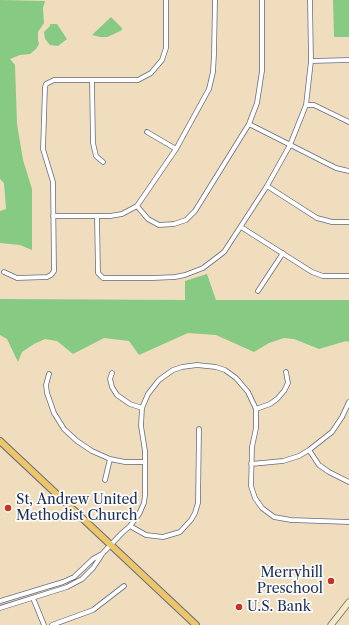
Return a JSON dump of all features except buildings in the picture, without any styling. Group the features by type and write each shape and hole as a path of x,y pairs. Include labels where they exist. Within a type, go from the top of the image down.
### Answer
{"main road":[{"path":"0,441 196,625"},
{"path":"331,625 349,602"}],"street":[{"path":"4,272 17,278 47,277 54,271 52,182 43,149 46,84 54,80 138,80 151,73 162,60 166,48 166,0"},
{"path":"53,216 97,217 122,214 137,206 176,149 209,89 213,72 215,0"},
{"path":"137,206 148,218 159,225 174,224 186,220 195,211 249,124 257,103 262,71 262,0"},
{"path":"97,217 98,273 103,278 174,277 193,273 210,264 224,252 267,186 290,145 306,104 311,61 310,0"},
{"path":"311,61 349,60"},
{"path":"92,80 93,143 96,156 103,162"},
{"path":"306,104 314,105 349,122"},
{"path":"249,124 336,168 349,171"},
{"path":"147,132 176,149"},
{"path":"267,186 317,218 332,222 349,222"},
{"path":"241,227 317,274 349,276"},
{"path":"258,291 283,253"},
{"path":"0,608 67,587 82,579 93,568 102,554 118,536 130,526 139,514 144,503 145,451 141,426 142,408 148,394 159,380 173,370 182,367 197,365 216,367 225,370 236,378 248,392 256,409 256,428 252,447 251,486 255,498 262,508 274,517 290,520 349,522"},
{"path":"112,372 110,379 112,387 117,395 130,404 142,408"},
{"path":"256,409 270,404 284,391 288,383 286,372"},
{"path":"49,374 46,385 47,393 54,413 64,429 77,441 92,451 110,459 126,462 145,462"},
{"path":"251,464 283,461 299,456 309,450 332,432 342,417 349,402"},
{"path":"130,526 146,536 163,537 180,532 191,520 198,503 200,429"},
{"path":"309,450 319,465 349,482"},
{"path":"105,480 110,459"},
{"path":"0,601 63,582 74,577 93,559 102,554"},
{"path":"52,625 64,622 93,610 124,586"},
{"path":"33,598 44,625"}],"green space":[{"path":"0,0 45,1 43,8 44,23 38,32 39,44 36,49 30,54 20,55 10,59 15,65 17,124 23,160 32,189 32,250 20,245 0,243 0,211 6,209 4,183 0,179"},
{"path":"333,0 349,0 349,37 334,37"},
{"path":"111,17 122,28 122,30 107,37 92,35"},
{"path":"50,24 57,24 67,39 58,46 50,45 45,39 44,32"},
{"path":"207,274 216,300 349,300 349,342 346,341 319,349 294,339 284,338 269,343 254,352 216,335 188,333 139,355 129,341 104,338 73,354 57,341 45,339 22,352 18,362 7,339 0,335 0,299 185,300 185,281"}],"place":[{"name":"St, Andrew United Methodist Church","path":"8,508"},
{"name":"Merryhill Preschool","path":"331,581"},
{"name":"U.S. Bank","path":"239,607"}]}
